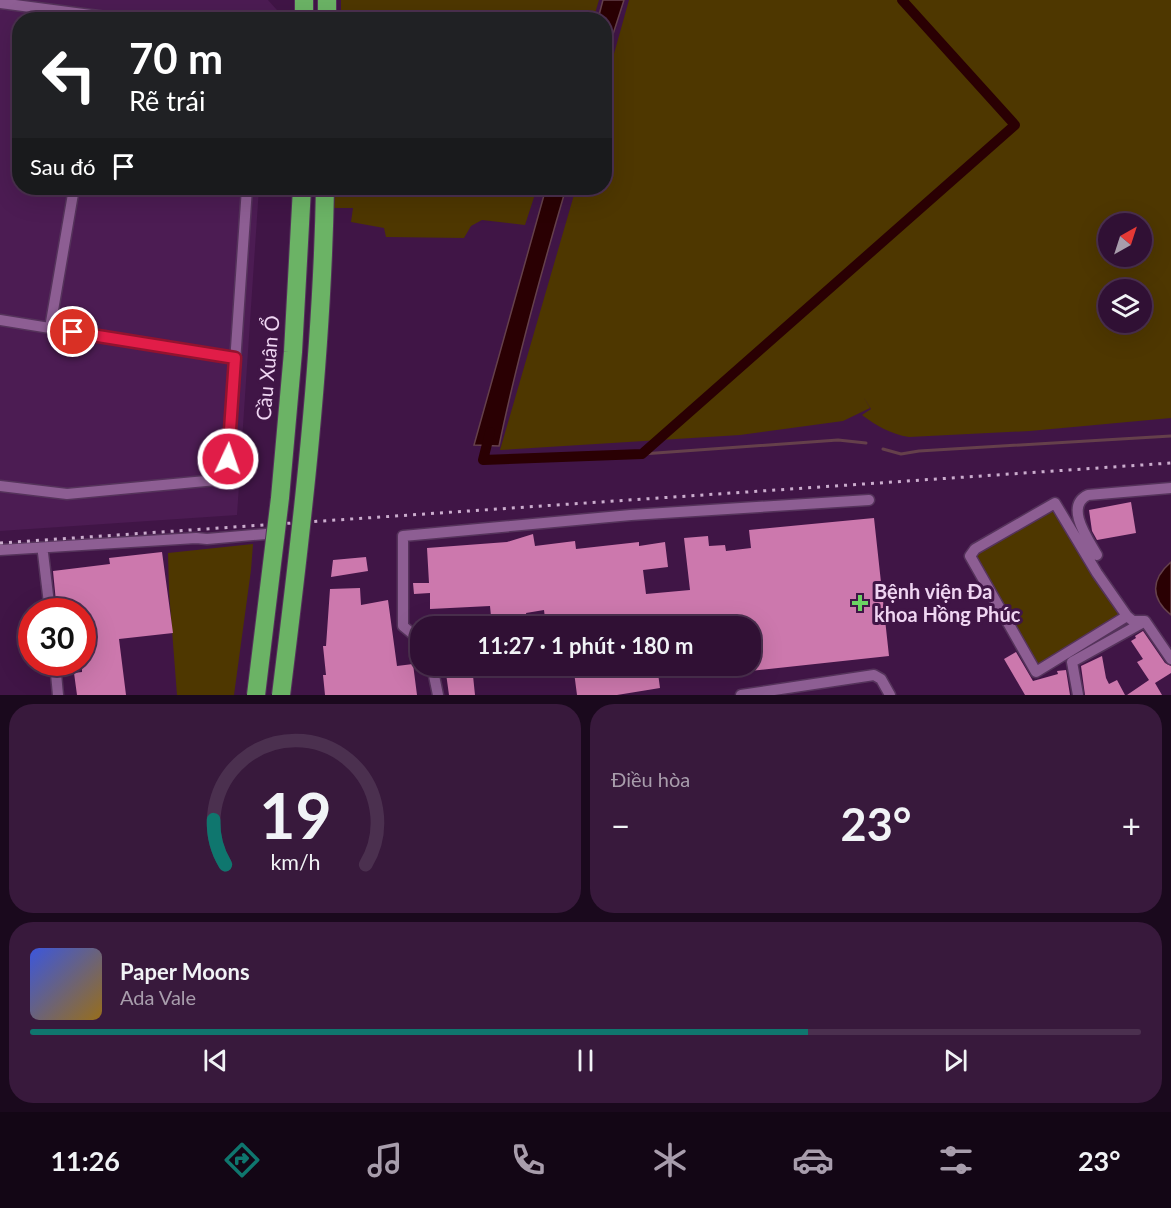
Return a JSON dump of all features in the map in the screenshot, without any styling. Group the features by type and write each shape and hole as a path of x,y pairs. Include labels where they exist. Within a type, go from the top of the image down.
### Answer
{"highway":[{"name":"Cầu Xuân Ổ","path":"256,695 281,486 293,352 302,195"},
{"path":"281,695 299,550 317,355 325,195"}],"street":[{"path":"0,3 61,12"},
{"path":"50,328 73,195"},
{"path":"0,486 67,494 227,479 247,195"},
{"path":"0,320 235,358"},
{"path":"1096,555 1080,523 1077,506 1082,498 1088,495 1171,488"},
{"path":"410,632 403,626 404,536 631,515 869,500"},
{"path":"1126,616 1036,672 970,556 975,549 1055,503 1126,616 1133,621 1145,621 1166,642 1171,659"},
{"path":"0,550 266,534"},
{"path":"44,553 49,598"},
{"path":"1078,695 1072,662 1145,621"},
{"path":"741,695 874,675 881,679 890,695"},
{"path":"56,676 58,695"},
{"path":"434,676 438,695"}],"shaded area":[{"path":"0,0 268,0 279,12 12,12 12,195 259,195 237,515 0,531"},
{"path":"341,0 599,0 595,12 341,12"},
{"path":"603,0 624,0 612,37 612,12 600,12"},
{"path":"629,0 1171,0 1171,418 1030,431 909,437 884,429 862,415 871,409 863,396 870,408 843,421 740,435 500,450 574,195 612,195 612,61"},
{"path":"335,195 535,195 525,225 482,220 471,226 464,238 386,237 384,228 351,222 353,208 334,208"},
{"path":"544,195 564,195 530,316 499,446 474,445"},
{"path":"1056,509 1119,615 1036,667 974,557 975,554"},
{"path":"253,544 234,695 177,695 168,553"},
{"path":"1171,562 1171,615 1159,602 1156,588 1164,568"}],"building":[{"path":"1131,502 1136,533 1097,540 1092,531 1089,510"},
{"path":"874,518 889,656 761,670 761,616 545,616 544,610 526,613 527,616 491,616 490,606 430,609 430,593 414,594 413,583 429,583 427,548 507,542 533,534 535,546 575,541 576,549 639,542 639,546 665,542 668,567 643,570 646,594 690,590 684,538 708,536 709,546 725,545 726,551 751,548 749,530"},
{"path":"162,552 173,633 119,639 126,695 77,695 74,676 96,676 96,598 56,598 53,571 110,564 109,558"},
{"path":"366,557 368,571 331,577 333,560"},
{"path":"360,588 361,605 388,600 397,666 410,664 410,676 415,676 417,695 325,695 323,675 326,675 323,646 326,646 330,589"},
{"path":"1143,631 1165,663 1171,666 1171,673 1155,683 1162,695 1127,695 1149,680 1137,662 1143,659 1131,641"},
{"path":"1016,652 1033,681 1058,674 1057,671 1066,670 1070,695 1025,695 1004,659"},
{"path":"1102,656 1109,684 1117,680 1125,695 1085,695 1081,666"},
{"path":"446,676 473,676 475,695 449,695"},
{"path":"575,676 658,676 660,688 617,695 577,695"}],"waterway":[{"path":"490,432 483,460 642,454 1015,125 902,0"},
{"path":"883,449 901,454 1171,436"},
{"path":"642,454 838,440 866,443"}],"railway":[{"path":"0,543 1171,463"}],"place":[{"name":"Bệnh viện Đa khoa Hồng Phúc","path":"860,603"}],"route":[{"path":"73,332 235,358 228,459"}]}
